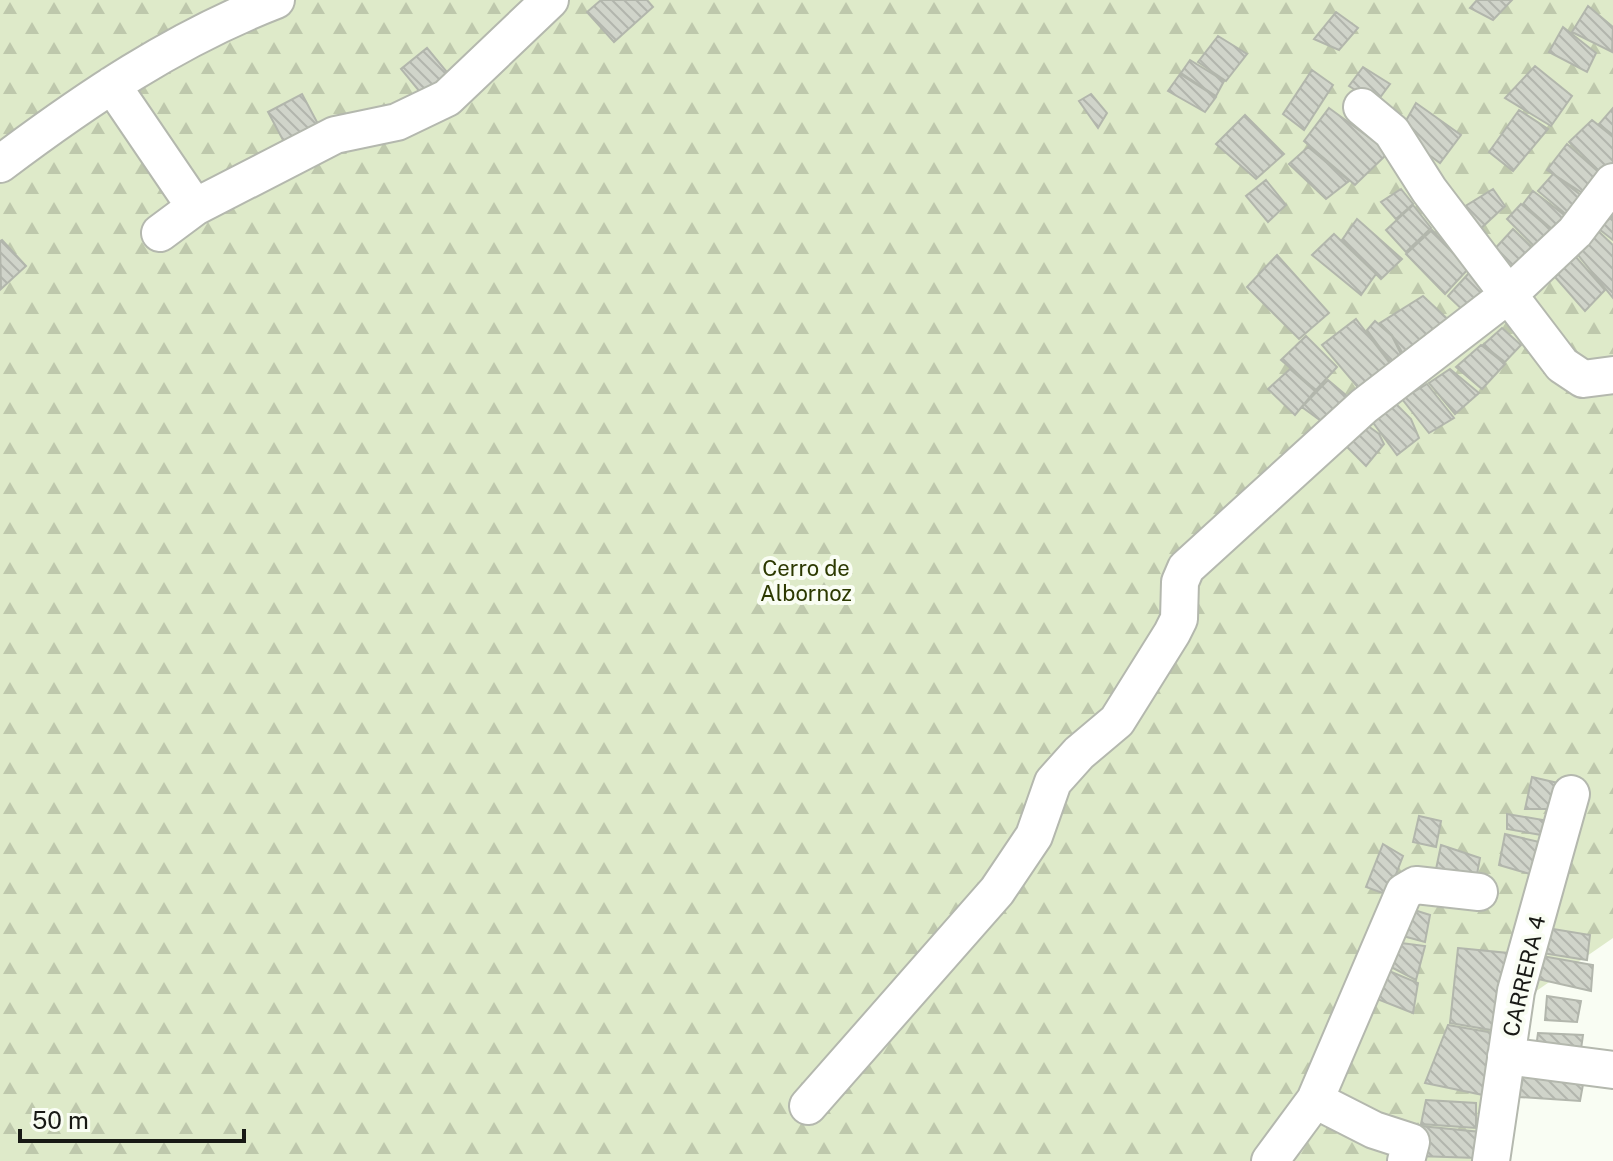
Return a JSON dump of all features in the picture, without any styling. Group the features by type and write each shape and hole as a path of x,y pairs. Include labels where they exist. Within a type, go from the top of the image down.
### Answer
{"street":[{"path":"160,233 195,207 335,135 397,122 447,98 550,0"},
{"path":"0,164 68,113 112,85 258,3"},
{"path":"112,85 195,207"},
{"path":"1362,107 1392,132 1429,190 1562,365 1583,379 1613,375"},
{"path":"808,1106 997,891 1017,864 1034,836 1053,782 1079,753 1117,721 1172,633 1179,619 1180,582 1186,568 1364,406 1508,295 1575,232 1613,182"},
{"name":"CARRERA 4","path":"1491,1161 1516,991 1571,794"},
{"path":"1270,1161 1315,1100 1404,892 1416,885 1479,892"},
{"path":"1506,1056 1613,1070"},
{"path":"1315,1100 1374,1130 1411,1142 1406,1161"}],"green space":[{"name":"Cerro de Albornoz","path":"0,0 1613,0 1613,938 1509,1010 1485,1161 0,1161"}],"building":[{"path":"601,0 647,0 653,7 614,42 587,12"},
{"path":"1477,0 1512,0 1493,20 1470,8"},
{"path":"1588,6 1613,27 1612,52 1572,32"},
{"path":"1336,12 1358,28 1339,50 1314,39"},
{"path":"1563,27 1596,53 1587,72 1549,52"},
{"path":"1218,36 1247,54 1226,81 1198,62"},
{"path":"427,48 456,83 430,104 401,69"},
{"path":"1190,60 1224,81 1216,96 1181,73"},
{"path":"1535,66 1572,96 1551,126 1505,98"},
{"path":"1363,67 1390,84 1376,103 1349,86"},
{"path":"1312,70 1333,85 1304,130 1283,114"},
{"path":"1180,74 1216,97 1205,112 1168,91"},
{"path":"302,94 325,137 291,155 268,112"},
{"path":"1091,94 1107,113 1098,128 1079,101"},
{"path":"1416,103 1461,135 1440,163 1399,133"},
{"path":"1329,108 1389,152 1355,185 1304,141"},
{"path":"1613,108 1613,135 1599,124"},
{"path":"1519,110 1548,129 1513,171 1489,152"},
{"path":"1245,115 1284,154 1256,179 1216,144"},
{"path":"1592,120 1613,137 1613,168 1604,176 1569,142"},
{"path":"1567,144 1603,176 1587,196 1547,170"},
{"path":"1308,147 1349,181 1326,199 1289,164"},
{"path":"1553,174 1590,202 1574,221 1538,191"},
{"path":"1266,180 1286,205 1268,222 1246,196"},
{"path":"1401,189 1413,204 1396,219 1381,202"},
{"path":"1493,189 1505,206 1479,230 1459,210"},
{"path":"1533,191 1572,221 1560,236 1523,204"},
{"path":"1521,204 1556,234 1541,253 1507,219"},
{"path":"1413,205 1431,228 1406,252 1386,230"},
{"path":"1613,215 1613,240 1599,229"},
{"path":"1357,219 1402,259 1381,279 1342,240"},
{"path":"1513,229 1535,250 1515,274 1491,253"},
{"path":"1432,230 1469,268 1445,294 1406,254"},
{"path":"1597,230 1613,245 1613,298 1578,255"},
{"path":"1334,234 1376,274 1361,295 1312,255"},
{"path":"0,241 26,266 1,289"},
{"path":"1277,255 1329,313 1299,339 1247,287"},
{"path":"1575,256 1605,290 1585,311 1555,277"},
{"path":"1469,273 1496,298 1472,319 1448,296"},
{"path":"1423,296 1456,327 1409,364 1392,335 1380,323"},
{"path":"1356,319 1395,370 1361,391 1322,345"},
{"path":"1375,321 1392,336 1404,360 1395,368 1367,330"},
{"path":"1502,328 1521,345 1505,362 1483,345"},
{"path":"1306,336 1337,367 1316,390 1281,360"},
{"path":"1481,345 1505,364 1482,389 1456,367"},
{"path":"1290,369 1315,391 1295,415 1268,389"},
{"path":"1450,369 1479,393 1455,414 1429,383"},
{"path":"1328,380 1354,402 1332,429 1302,407"},
{"path":"1427,384 1454,418 1429,433 1402,399"},
{"path":"1395,403 1411,419 1419,438 1397,455 1369,417"},
{"path":"1364,423 1379,434 1384,444 1366,466 1345,445"},
{"path":"1532,777 1558,783 1549,809 1525,809"},
{"path":"1507,814 1549,821 1547,836 1507,829"},
{"path":"1419,816 1441,821 1436,847 1413,842"},
{"path":"1505,834 1548,844 1540,877 1499,865"},
{"path":"1383,844 1403,856 1388,895 1366,887"},
{"path":"1441,845 1480,858 1475,885 1435,874"},
{"path":"1411,909 1430,915 1425,942 1403,936"},
{"path":"1547,928 1590,935 1587,960 1542,953"},
{"path":"1401,943 1425,946 1416,980 1391,967"},
{"path":"1458,948 1508,953 1497,1031 1450,1023"},
{"path":"1542,956 1593,965 1591,991 1538,979"},
{"path":"1382,968 1418,983 1413,1013 1372,997"},
{"path":"1547,996 1581,1001 1577,1022 1545,1020"},
{"path":"1448,1025 1494,1033 1483,1095 1425,1083"},
{"path":"1538,1033 1583,1035 1580,1056 1535,1055"},
{"path":"1525,1068 1584,1079 1580,1101 1519,1097"},
{"path":"1426,1100 1476,1103 1476,1128 1421,1124"},
{"path":"1420,1126 1481,1132 1477,1158 1417,1156"}]}
